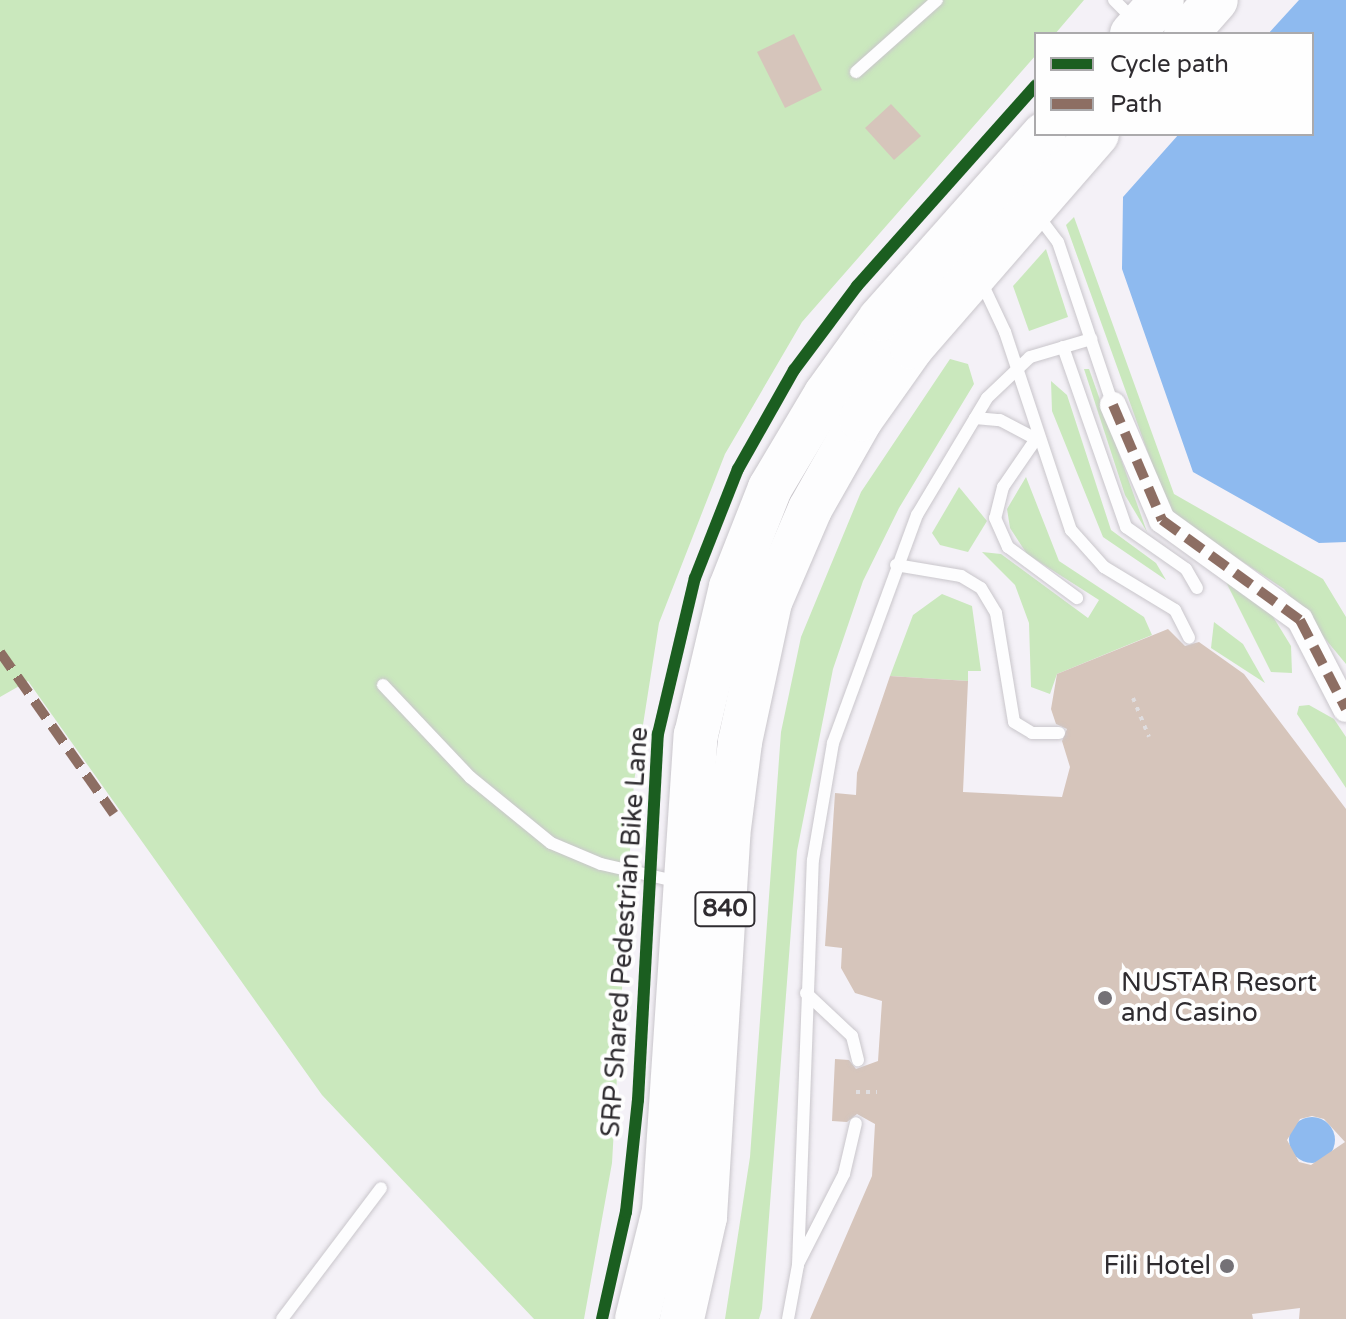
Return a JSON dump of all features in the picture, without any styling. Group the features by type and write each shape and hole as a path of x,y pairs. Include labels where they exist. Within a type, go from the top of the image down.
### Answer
{"highway":[{"path":"1188,32 1216,0"},
{"name":"840","path":"637,1319 664,1211 696,735 715,639 770,488 795,439 880,319 1042,136"},
{"name":"840","path":"682,1319 705,1217 730,820 770,602 833,462 912,347 1095,136"}],"street":[{"path":"1113,405 1162,520 1300,620 1346,709"}],"lane":[{"path":"856,72 937,0"},
{"path":"1031,208 1058,242 1113,405"},
{"path":"976,273 1015,366 1036,439 1085,552 1175,610 1189,638"},
{"path":"788,1319 798,1265 806,993 820,794 896,565 975,418 1015,366 1091,339"},
{"path":"1063,347 1126,527 1186,569 1197,588"},
{"path":"975,418 1000,420 1036,439"},
{"path":"1036,439 1003,487 995,518 1008,547 1077,598"},
{"path":"896,565 961,576 981,588 996,613 1014,722 1032,733 1059,733"},
{"path":"383,685 470,777 551,843 601,864 684,883"},
{"path":"806,993 852,1036 858,1060"},
{"path":"798,1265 844,1174 856,1123"},
{"path":"282,1319 381,1188"}],"path":[{"path":"1133,698 1149,737"},
{"path":"856,1092 877,1092"}],"green space":[{"path":"0,0 1084,0 1057,32 1034,32 1034,57 802,322 725,454 659,623 634,782 612,1163 584,1319 534,1319 322,1095 28,681 0,697"},
{"path":"1074,217 1174,494 1323,579 1346,617 1346,664 1284,589 1170,514 1066,225"},
{"path":"1046,249 1068,317 1029,331 1013,286"},
{"path":"950,359 968,364 974,384 899,508 863,581 833,669 797,851 762,1309 759,1319 725,1319 750,1157 781,732 801,637 861,492"},
{"path":"1084,369 1089,369 1147,532 1125,495"},
{"path":"1051,381 1067,395 1111,530 1156,563 1166,580 1103,537 1052,411"},
{"path":"1026,477 1059,561 1144,617 1152,635 1057,674 1050,694 1031,687 1029,623 1015,585 982,552 1001,554 1088,618 1099,600 1027,554 1010,528 1007,509"},
{"path":"959,487 987,521 968,552 940,545 932,533"},
{"path":"1226,582 1269,610 1291,646 1292,673 1271,672"},
{"path":"942,594 972,606 981,671 968,671 968,681 890,676 913,615"},
{"path":"1214,622 1243,644 1265,683 1211,648"},
{"path":"1309,705 1334,719 1346,737 1346,788 1297,714 1299,706"}],"water":[{"path":"1299,0 1346,0 1346,542 1319,543 1193,472 1122,269 1123,197 1177,136 1314,136 1314,32 1270,32"},
{"path":"1312,1117 1329,1123 1335,1140 1329,1157 1312,1163 1295,1157 1289,1140 1295,1123"}],"building":[{"path":"794,34 822,90 785,108 757,52"},
{"path":"891,104 921,136 894,160 865,128"},
{"name":"NUSTAR Resort and Casino","path":"1168,629 1185,646 1199,642 1244,674 1346,809 1346,1319 1299,1319 1300,1308 1252,1314 1253,1319 810,1319 872,1176 875,1124 857,1114 847,1122 832,1121 835,1059 849,1060 856,1069 878,1061 882,1001 855,993 841,968 842,948 825,946 835,793 856,795 857,773 890,676 968,681 963,792 1062,797 1070,767 1062,741 1067,729 1056,724 1051,709 1057,674","holes":["1312,1116 1324,1119 1345,1142 1311,1165 1299,1162 1287,1140 1300,1119"]}],"marked path":[{"path":"1113,405 1162,520 1300,620 1346,709"},
{"path":"0,652 114,814"}],"cycle path":[{"name":"SRP Shared Pedestrian Bike Lane","path":"602,1319 626,1212 638,1100 658,734 695,578 738,469 794,370 857,286 1034,87"}],"place":[{"name":"NUSTAR Resort and Casino","path":"1105,998"},
{"name":"Fili Hotel","path":"1227,1266"}]}
